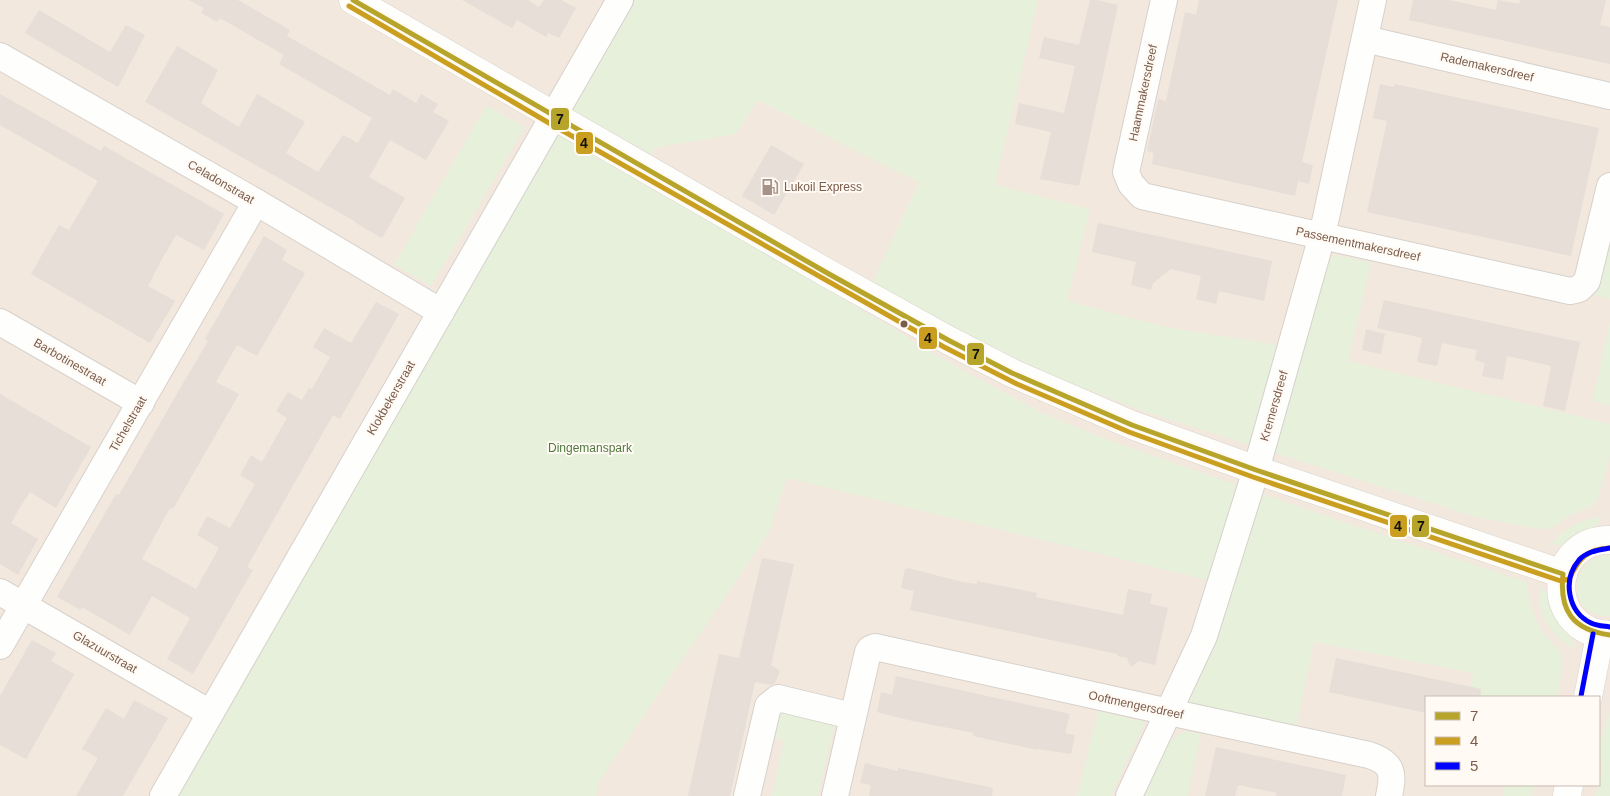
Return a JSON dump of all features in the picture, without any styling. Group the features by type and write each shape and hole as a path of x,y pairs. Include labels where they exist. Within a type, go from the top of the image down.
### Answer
{"street":[{"path":"354,0 851,286 948,340 1020,377 1132,425 1256,470 1563,574"},
{"name":"Klokbekerstraat","path":"163,796 620,0"},
{"name":"Haammakersdreef","path":"1131,184 1126,172 1164,0"},
{"name":"Kremersdreef","path":"1129,796 1204,636 1256,470 1322,236 1373,0"},
{"name":"Rademakersdreef","path":"1365,39 1610,96"},
{"name":"Celadonstraat","path":"0,56 256,202 441,312"},
{"name":"Passementmakersdreef","path":"1131,184 1142,196 1570,291 1579,289 1587,281 1610,186"},
{"name":"Tichelstraat","path":"0,646 256,202"},
{"name":"Barbotinestraat","path":"0,322 141,402"},
{"path":"1588,696 1605,635 1582,628 1570,616 1562,600 1563,574 1570,560 1580,550 1593,543 1610,540"},
{"name":"Glazuurstraat","path":"0,592 210,713"},
{"name":"Ooftmengersdreef","path":"852,716 868,652 870,648 875,647 1369,755 1382,759 1390,784"},
{"path":"747,796 768,706 778,698 852,716 835,796"}],"shaded area":[{"path":"0,0 1610,0 1610,796 0,796"}],"green space":[{"name":"Dingemanspark","path":"622,0 1038,0 995,185 1090,209 1067,301 1166,327 1304,349 1328,260 1336,255 1371,263 1348,361 1610,424 1610,455 1594,505 1569,516 1551,529 1526,527 1473,516 1137,409 1053,376 967,337 871,285 919,182 758,100 736,134 655,148 641,177 962,370 1044,414 1116,443 1337,520 1527,582 1530,602 1536,620 1546,636 1560,650 1562,663 1558,696 1468,696 1473,673 1314,642 1296,727 1183,701 1228,585 787,478 768,534 600,780 595,796 165,796"},
{"path":"486,106 525,127 431,286 394,265"},
{"path":"1610,232 1610,299 1595,295"},
{"path":"1610,320 1610,406 1593,401"},
{"path":"1602,517 1592,531 1573,544 1551,544 1574,525"},
{"path":"1610,555 1610,616 1597,614 1586,609 1580,600 1577,590 1578,579 1583,569 1592,560"},
{"path":"1540,587 1554,603 1567,623 1572,635 1573,648 1557,636 1546,623 1541,606"},
{"path":"773,710 834,726 818,796 772,796 784,742 768,732"},
{"path":"1098,711 1145,722 1111,796 1077,796"},
{"path":"1610,712 1610,796 1596,796 1598,786 1600,786 1602,767 1600,740"},
{"path":"1186,731 1201,735 1187,796 1140,796 1168,739 1173,740 1178,734"},
{"path":"1505,786 1535,786 1532,796 1503,796"}],"building":[{"path":"189,0 238,0 290,30 287,36 390,95 393,89 416,103 421,94 438,104 433,112 449,121 426,160 390,140 369,177 405,198 382,238 145,102 177,46 218,70 201,103 239,127 257,94 305,122 286,153 318,172 343,135 358,143 372,118 279,64 284,55 220,18 217,22 201,13 204,8"},
{"path":"462,0 528,0 539,7 544,0 561,0 576,8 559,38 548,33 546,37 517,20 512,28"},
{"path":"1090,0 1118,5 1079,186 1040,179 1051,132 1015,124 1019,103 1064,113 1075,66 1039,58 1044,37 1079,45"},
{"path":"1199,0 1338,0 1302,162 1313,165 1309,184 1298,181 1295,196 1152,164 1154,153 1147,151 1158,99 1166,101 1185,12 1196,15"},
{"path":"1413,0 1449,0 1496,10 1498,0 1519,4 1520,0 1606,0 1600,25 1610,27 1610,64 1409,20"},
{"path":"39,10 110,52 126,25 145,35 118,87 25,33"},
{"path":"1380,84 1394,87 1395,84 1599,128 1571,256 1367,212 1387,121 1373,118"},
{"path":"0,94 101,151 104,146 224,214 204,250 176,235 162,259 148,286 175,301 150,343 31,274 59,225 69,230 98,181 0,125"},
{"path":"771,145 804,164 774,215 742,196"},
{"path":"1098,223 1272,261 1264,301 1219,291 1216,304 1196,299 1201,276 1171,269 1153,283 1151,290 1131,285 1136,262 1092,252"},
{"path":"264,236 287,250 282,260 305,273 257,356 237,345 216,382 239,394 173,509 170,508 142,559 196,589 219,548 197,535 207,516 230,528 255,484 240,475 251,455 262,462 287,418 276,411 288,392 302,400 309,388 312,389 330,357 313,347 324,328 351,343 376,302 399,314 340,419 333,415 247,567 253,570 193,674 167,659 190,618 152,596 130,635 82,607 81,610 57,597 116,494 119,495 208,341 205,339"},
{"path":"1384,300 1580,342 1565,411 1543,406 1551,366 1507,356 1503,380 1482,376 1485,363 1475,360 1477,350 1442,343 1437,366 1417,362 1422,338 1377,328"},
{"path":"1366,329 1385,334 1381,354 1362,350"},
{"path":"0,394 91,447 56,508 30,492 20,507 11,523 38,539 18,575 0,564"},
{"path":"762,558 794,564 771,665 780,671 775,683 771,685 755,682 730,796 688,796 719,654 739,658"},
{"path":"908,568 962,582 977,584 977,581 1037,593 1036,597 1123,615 1128,589 1152,594 1150,604 1168,608 1155,665 1139,661 1131,667 1127,658 1117,656 1117,654 910,610 914,591 901,588 905,569"},
{"path":"32,640 56,653 51,661 74,674 26,759 0,745 0,696"},
{"path":"1336,658 1481,689 1480,696 1425,696 1425,713 1329,692"},
{"path":"896,676 1070,714 1065,733 1075,735 1071,754 1038,750 973,736 974,733 877,712 881,692 892,695"},
{"path":"134,700 168,718 123,796 76,796 98,758 82,749 106,708 124,719"},
{"path":"1216,747 1346,775 1342,796 1276,796 1277,793 1238,785 1235,796 1205,796"},
{"path":"865,763 897,771 898,768 993,788 992,796 869,796 871,785 860,783"}],"transit line":[{"name":"7","path":"353,0 829,274 1012,373 1132,425 1256,470 1563,574 1563,598 1571,616 1586,629 1610,635"},
{"name":"4","path":"349,6 549,123 944,347 1017,384 1129,432 1253,477 1561,581 1569,579 1584,556 1595,550 1610,548"},
{"name":"5","path":"1610,548 1593,551 1582,557 1574,568 1569,586 1573,604 1583,618 1593,624 1610,627"},
{"name":"5","path":"1581,696 1593,634"}],"place":[{"name":"Lukoil Express","path":"770,187"}]}
